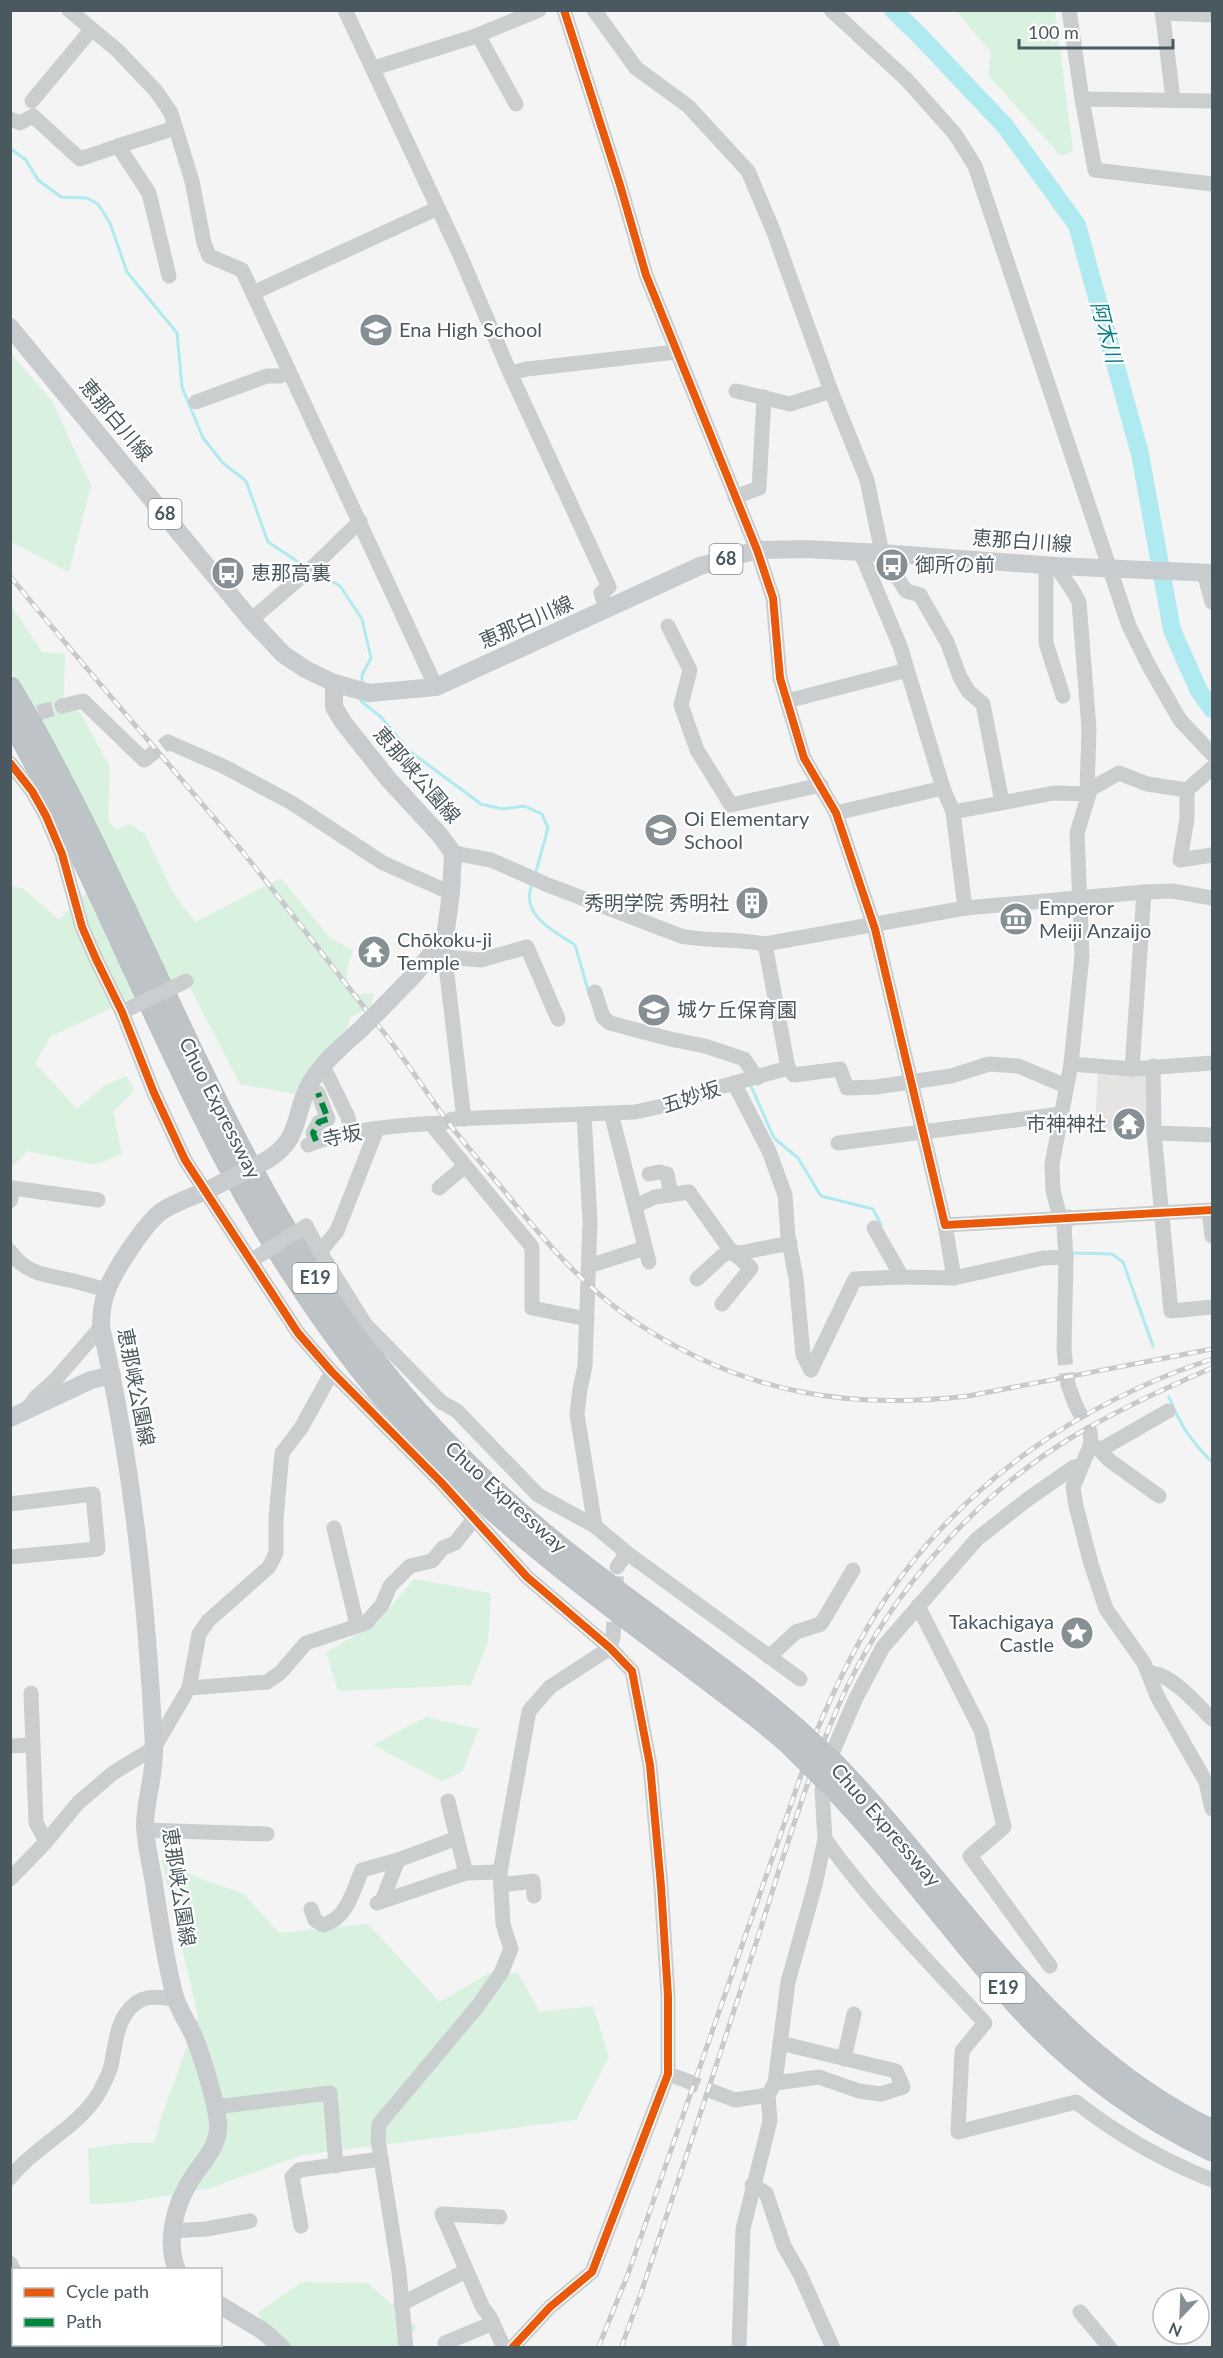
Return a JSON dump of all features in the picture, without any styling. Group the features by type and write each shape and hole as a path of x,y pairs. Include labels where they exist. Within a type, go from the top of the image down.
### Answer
{"highway":[{"name":"Chuo Expressway","path":"10,688 49,756 84,825 239,1150 303,1260 367,1351 416,1411 459,1458 499,1496 589,1571 746,1687 833,1775 874,1806 990,1949 1064,2027 1104,2062 1149,2095 1212,2131"},
{"name":"Chuo Expressway","path":"10,717 71,831 225,1158 309,1298 354,1361 405,1421 488,1506 579,1583 738,1701 793,1737"},
{"name":"Chuo Expressway","path":"833,1775 862,1817 997,1982 1053,2040 1102,2083 1142,2111 1212,2150"}],"main road":[{"name":"恵那白川線","path":"10,327 251,620 283,654 305,669 334,683 361,691 436,687 700,566 757,550 806,549 1109,570 1208,573"},
{"name":"恵那峡公園線","path":"176,2268 172,2258 172,2231 190,2181 211,2152 218,2136 215,2107 193,2036 176,1999 161,1931 146,1830 155,1766 138,1533 125,1443 101,1327 102,1309 107,1290 122,1263 150,1223 161,1212 209,1190 279,1152 297,1126 308,1088 323,1066 414,975 443,950 451,893 453,853 440,834 389,780 343,722 334,707 334,683"},
{"path":"19,1414 92,1380 112,1375"},
{"path":"222,2306 263,2331 282,2348"}],"street":[{"path":"69,10 117,50 156,91 171,113 192,181 204,243 209,256 242,270 436,687"},
{"path":"345,10 460,255 510,373 609,587 601,593 604,602"},
{"path":"374,68 478,35 539,10"},
{"path":"564,10 646,274 757,550 773,598 780,678 804,758 837,813 873,923 925,1133 954,1278"},
{"path":"594,10 636,69 688,106 748,171 773,230 831,391 867,480 882,553 906,591 920,595 947,642 960,677 968,691 983,704 1002,802"},
{"path":"831,10 920,94 955,134 975,166 1129,626 1180,720 1212,754"},
{"path":"1069,10 1095,170 1212,184"},
{"path":"1173,99 1162,12 1212,15"},
{"path":"32,101 91,30"},
{"path":"478,35 516,104"},
{"path":"1082,99 1212,101"},
{"path":"10,119 20,123 33,116 80,159 175,128"},
{"path":"118,146 148,193 170,276"},
{"path":"254,293 438,208"},
{"path":"510,373 527,369 676,352"},
{"path":"196,402 267,376 280,376 289,371"},
{"path":"736,391 790,404 831,391"},
{"path":"735,497 759,488 764,397"},
{"path":"251,620 315,565 360,521"},
{"path":"861,553 900,646 943,788 953,812 965,908"},
{"path":"1051,566 1046,643 1063,696"},
{"path":"1051,566 1073,591 1079,602 1089,729 1088,792 1077,833 1082,956 1071,1064 1052,1164 1053,1191 1065,1217 1064,1350"},
{"path":"1208,573 1212,602"},
{"path":"668,626 690,670 681,705 697,750 731,805 821,785"},
{"path":"787,701 907,670"},
{"path":"62,706 83,701 144,760"},
{"path":"168,742 189,749 292,803 383,863 451,893"},
{"path":"10,763 32,791 46,816 62,854 82,927 122,1012 154,1093 185,1160 209,1190 255,1260 298,1333 332,1372 527,1577 611,1642 632,1671 650,1766 668,1996 668,2074 592,2272 550,2307 512,2348"},
{"path":"1212,768 1187,790 1186,819 1180,860 1212,855"},
{"path":"953,812 1054,793 1088,792 1119,773 1147,784 1187,790"},
{"path":"837,813 943,788"},
{"path":"453,853 491,860 548,885 681,936 702,941 751,941 765,944 965,908 1079,897 1172,891 1212,898"},
{"path":"1132,1069 1144,892"},
{"path":"765,944 789,1068 794,1075 840,1069 847,1088 876,1087 951,1076 989,1064 1018,1066 1066,1086"},
{"path":"464,1119 443,950 481,960 527,947 558,1019"},
{"path":"122,1012 186,981"},
{"path":"595,992 603,1017 610,1023 705,1046 744,1059 757,1078"},
{"path":"1071,1064 1132,1069 1152,1065 1212,1063"},
{"path":"1152,1065 1154,1133 1171,1311 1212,1307"},
{"path":"323,1066 348,1117 351,1133"},
{"name":"五妙坂","path":"464,1119 649,1110 789,1068"},
{"path":"734,1083 769,1151 784,1195 796,1278 802,1355 811,1370 855,1279 954,1278 1066,1252"},
{"name":"寺坂","path":"318,1093 328,1119 319,1122 313,1133 312,1143 351,1133 464,1119"},
{"path":"589,1266 647,1255 611,1113"},
{"path":"584,1114 590,1221 589,1266 585,1366 577,1414 595,1526"},
{"path":"838,1143 1061,1114"},
{"path":"431,1124 532,1247 532,1308 587,1319"},
{"path":"320,1252 338,1232 377,1130"},
{"path":"1154,1133 1212,1135"},
{"path":"439,1188 465,1166"},
{"path":"650,1174 659,1172 667,1174 671,1195"},
{"path":"10,1201 13,1188 98,1200"},
{"path":"635,1206 655,1197 689,1192 731,1251 751,1268 722,1304"},
{"path":"945,1225 1211,1210 1212,1236"},
{"path":"255,1260 306,1226 365,1324 441,1402 457,1411 538,1495 595,1526 627,1553 800,1679"},
{"path":"874,1228 902,1277"},
{"path":"697,1279 722,1256 731,1251 740,1253 790,1243"},
{"path":"11,1253 27,1269 48,1277 107,1290"},
{"path":"19,1414 56,1379 101,1327"},
{"path":"10,1878 46,1841 78,1803 113,1773 154,1748 189,1688 199,1634 208,1621 269,1567 276,1553 276,1518 282,1453 301,1428 332,1372"},
{"path":"1068,1384 1076,1406"},
{"path":"1168,1411 1093,1442 1073,1487 1091,1564 1106,1610 1144,1663 1157,1696 1206,1782 1212,1809"},
{"path":"1093,1442 1109,1460 1159,1496"},
{"path":"739,2348 742,2229 770,2121 772,2089 788,1982 815,1885 825,1839 822,1790 833,1751 856,1698 883,1647 918,1606 977,1539 1028,1498 1074,1467 1081,1466"},
{"path":"10,1504 93,1494 98,1549 10,1557"},
{"path":"189,1688 267,1682 280,1673 306,1643 366,1623 382,1605 390,1586 410,1566 432,1561 443,1548 455,1543 474,1519"},
{"path":"334,1528 357,1625"},
{"path":"617,1567 627,1553"},
{"path":"770,1657 796,1632 820,1624 853,1570"},
{"path":"918,1606 981,1730 1004,1827 970,1856 1050,1966"},
{"path":"406,2348 399,2272 381,2159 378,2124 477,2007 501,1973 511,1949 503,1924 501,1878 529,1711 550,1687 611,1642"},
{"path":"1149,1673 1155,1673 1175,1685 1212,1719"},
{"path":"31,1693 36,1823 46,1841"},
{"path":"10,1746 33,1745"},
{"path":"448,1802 466,1873"},
{"path":"146,1830 267,1834"},
{"path":"311,1908 315,1920 323,1925 334,1922 344,1910 362,1870 398,1860 457,1838"},
{"path":"825,1839 851,1875 923,1958 985,2023 962,2051 958,2132 1076,2102 1101,2121 1144,2147 1179,2167 1212,2180"},
{"path":"398,1860 380,1902 466,1873 533,1881 534,1896"},
{"path":"10,2178 18,2167 67,2127 99,2094 110,2068 116,2035 124,2015 136,2002 148,1997 176,1999"},
{"path":"844,2059 854,2014"},
{"path":"714,2092 735,2100 819,2077 859,2091 881,2094 903,2087 896,2071 780,2043"},
{"path":"668,2074 685,2080"},
{"path":"215,2107 330,2093 336,2166"},
{"path":"301,2226 292,2177 299,2170 381,2159"},
{"path":"752,2185 766,2193 784,2246 800,2274 833,2348"},
{"path":"500,2217 442,2214 483,2308 493,2323 504,2348"},
{"path":"172,2231 206,2229 250,2221"},
{"path":"401,2304 466,2271"},
{"path":"1080,2312 1110,2348"},
{"path":"445,2343 493,2323"}],"shaded area":[{"path":"1098,1068 1148,1070 1150,1128 1095,1132"}],"green space":[{"path":"956,11 1055,11 1073,151 1061,156 988,75 991,52"},
{"path":"10,352 52,401 91,485 69,572 11,542"},
{"path":"11,605 42,652 65,654 64,698 81,714 110,767 108,820 116,830 129,824 145,834 172,891 195,922 281,878 330,938 353,950 347,968 348,983 351,988 356,994 374,993 371,1006 350,1018 344,1039 295,1094 240,1084 183,974 50,1037 35,1063 77,1109 104,1086 126,1076 135,1090 113,1112 122,1154 94,1165 27,1151 11,1169 11,886 23,888 59,920 113,865 11,670"},
{"path":"414,1579 491,1593 488,1642 471,1685 338,1691 326,1652 377,1623"},
{"path":"426,1717 479,1729 462,1772 442,1781 373,1745"},
{"path":"161,1859 201,1879 244,1894 279,1933 368,1924 440,2002 489,1973 518,1973 540,2012 593,2006 609,2057 576,2120 303,2155 211,2188 126,2203 90,2204 88,2148 128,2143 154,2143 198,2016"},
{"path":"302,2282 368,2283 417,2327 402,2347 281,2347 257,2313"}],"waterway":[{"name":"阿木川","path":"893,10 1005,126 1077,225 1140,454 1172,630 1199,691 1212,709"},
{"path":"10,148 26,160 38,180 61,197 87,198 98,204 110,223 127,272 177,333 182,387 203,438 223,463 246,481 268,542 306,567"},
{"path":"314,572 340,586 362,619 371,658 362,675 362,684"},
{"path":"361,697 361,701 381,717 408,750 481,804 502,809 524,806 542,814 548,828 535,875"},
{"path":"532,884 531,905 535,913 549,928 575,945 589,993"},
{"path":"750,1084 774,1138 798,1158 821,1196 873,1209 881,1225"},
{"path":"1072,1253 1112,1254 1123,1262 1153,1346"},
{"path":"1169,1397 1187,1432 1212,1462"}],"tunnel":[{"path":"16,719 62,706"},
{"path":"144,760 168,742"},
{"path":"1064,1350 1068,1385"},
{"path":"1076,1406 1090,1432"},
{"path":"613,1637 617,1567"},
{"path":"685,2080 714,2092"}],"railway":[{"path":"10,576 246,856 390,1041 451,1126 537,1231 586,1283 643,1327 720,1368 759,1382 799,1392 840,1398 881,1400 924,1400 968,1396 1212,1349"},
{"path":"598,2348 628,2274 815,1735 830,1699 875,1614 917,1556 952,1517 1029,1451 1116,1398 1212,1359"},
{"path":"621,2348 809,1780 833,1718 866,1650 914,1580 970,1517 1001,1488 1034,1462 1086,1429 1139,1401 1212,1368"}],"marked path":[{"path":"316,1141 313,1133 319,1122 328,1119 318,1093"}],"cycle path":[{"path":"564,10 646,275 757,550 773,598 780,678 804,758 836,813 875,929 945,1225 1212,1210"},
{"path":"10,763 32,791 46,816 62,854 82,927 122,1012 154,1093 185,1160 298,1333 332,1372 441,1482 527,1577 610,1648 632,1671 650,1765 661,1886 668,1996 668,2074 592,2272 550,2307 512,2348"}],"place":[{"name":"Ena High School","path":"376,330"},
{"name":"御所の前","path":"892,565"},
{"name":"恵那高裏","path":"228,573"},
{"name":"Oi Elementary School","path":"661,830"},
{"name":"秀明学院 秀明社","path":"752,903"},
{"name":"Emperor Meiji Anzaijo","path":"1016,919"},
{"name":"Chōkoku-ji Temple","path":"374,952"},
{"name":"城ケ丘保育園","path":"654,1010"},
{"name":"市神神社","path":"1129,1124"},
{"name":"Takachigaya Castle","path":"1077,1633"}]}
